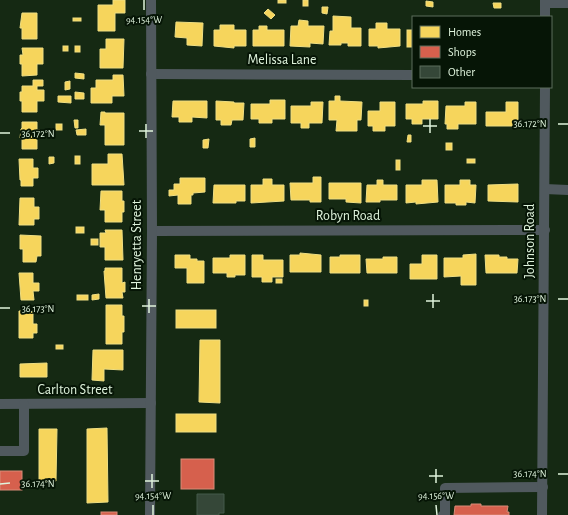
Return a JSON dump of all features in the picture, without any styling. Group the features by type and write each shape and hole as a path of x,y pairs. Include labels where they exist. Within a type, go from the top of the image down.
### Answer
{"street":[{"name":"Henryetta Street","path":"150,515 152,231 151,0"},
{"path":"545,16 545,2 568,3"},
{"name":"Melissa Lane","path":"151,74 412,75"},
{"name":"Johnson Road","path":"542,515 545,88"},
{"path":"545,189 568,190"},
{"name":"Robyn Road","path":"152,231 545,230"},
{"name":"Carlton Street","path":"0,404 151,403"},
{"path":"0,451 24,451 24,404"},
{"path":"443,515 445,515 446,488 543,487"}],"building: Homes":[{"path":"113,0 125,0 125,13 115,13 115,31 98,31 98,5 113,5"},
{"path":"278,0 286,0 286,3 278,3"},
{"path":"303,0 308,0 308,6 303,6"},
{"path":"426,1 433,2 433,7 426,6"},
{"path":"493,3 501,3 501,8 494,8"},
{"path":"322,7 328,7 327,14 322,13"},
{"path":"268,9 275,15 271,19 264,13"},
{"path":"22,13 37,13 37,39 22,39 22,28 20,28"},
{"path":"333,16 351,17 351,28 361,28 361,46 348,46 348,43 341,43 341,45 329,45 330,31 333,31"},
{"path":"73,18 81,18 81,21 73,21"},
{"path":"299,20 308,21 308,26 324,26 323,44 310,43 310,47 290,46 291,26 298,26"},
{"path":"176,22 203,23 202,46 187,45 187,38 175,37"},
{"path":"376,23 387,23 387,29 400,29 400,46 378,48 378,46 369,46 369,29 376,29"},
{"path":"220,25 234,25 234,30 246,30 246,46 234,46 234,48 214,46 214,30 220,30"},
{"path":"259,26 267,26 267,30 284,30 284,46 253,46 253,30 259,30"},
{"path":"407,30 412,30 412,47 407,47"},
{"path":"106,39 124,39 123,68 100,68 100,49 106,49"},
{"path":"63,46 68,46 68,51 63,51"},
{"path":"75,46 80,46 80,52 75,52"},
{"path":"22,48 43,48 43,64 37,64 37,75 22,76 20,55 23,55"},
{"path":"75,73 84,74 84,79 75,78"},
{"path":"113,75 123,75 124,96 112,96 112,103 91,103 91,88 96,88 96,80 113,80"},
{"path":"33,80 43,80 43,86 37,86 37,90 44,90 44,101 37,101 37,112 22,112 20,92 22,92 22,86 33,86"},
{"path":"70,81 70,89 65,90 65,82"},
{"path":"75,92 84,93 84,99 75,99"},
{"path":"58,96 71,96 71,103 58,102"},
{"path":"335,96 340,96 340,101 362,102 361,120 357,120 357,131 336,131 337,120 329,120 329,101 335,101"},
{"path":"270,100 285,100 285,119 272,119 272,123 259,123 259,119 251,119 251,104 270,104"},
{"path":"173,101 207,101 207,118 192,117 192,122 179,122 179,117 172,117"},
{"path":"216,101 244,103 243,120 232,120 231,125 221,125 221,120 216,120"},
{"path":"423,101 438,101 438,119 422,119 422,124 412,124 412,119 406,119 406,104 423,104"},
{"path":"311,102 323,102 322,123 309,123 309,128 301,128 301,123 291,123 291,106 311,106"},
{"path":"380,102 395,102 395,126 385,126 385,131 373,131 373,126 368,126 368,111 380,111"},
{"path":"465,102 476,102 476,124 458,124 458,129 447,129 447,124 445,124 446,106 465,106"},
{"path":"506,102 518,102 518,126 486,126 486,112 506,112"},
{"path":"101,112 124,113 124,145 105,145 105,125 100,125"},
{"path":"74,120 78,120 78,128 75,128"},
{"path":"22,122 37,122 37,130 40,130 41,135 37,135 37,149 22,149 22,138 20,138"},
{"path":"56,124 62,124 62,130 56,130"},
{"path":"86,129 86,135 77,135 76,130"},
{"path":"408,135 411,135 411,142 407,142"},
{"path":"255,138 255,147 250,147 250,139"},
{"path":"209,139 208,148 203,148 203,140"},
{"path":"446,143 452,143 452,150 446,150"},
{"path":"108,154 122,154 124,185 92,185 92,164 108,164"},
{"path":"75,156 80,156 80,164 75,164"},
{"path":"49,157 54,157 54,163 49,164"},
{"path":"19,159 33,159 33,168 38,168 38,178 33,178 33,186 21,186"},
{"path":"467,159 475,159 475,163 467,163"},
{"path":"396,160 400,160 400,170 396,170"},
{"path":"313,177 321,177 321,202 310,202 310,200 291,200 290,183 313,183"},
{"path":"180,178 205,178 205,192 193,193 193,195 191,195 191,204 178,204 178,195 169,196 169,190 174,190 174,184 180,184"},
{"path":"263,179 272,179 272,185 284,185 284,201 251,203 251,185 263,185"},
{"path":"377,180 383,180 383,185 397,185 397,200 366,202 367,185 377,185"},
{"path":"422,180 437,180 438,202 416,204 416,202 406,203 406,185 422,185"},
{"path":"460,180 470,180 470,185 476,185 475,203 466,202 466,205 456,205 456,203 445,203 445,185 460,185"},
{"path":"329,183 361,183 361,203 346,202 346,199 329,199"},
{"path":"518,184 518,202 488,201 488,185"},
{"path":"214,185 245,185 245,201 236,201 236,203 213,203"},
{"path":"101,191 122,191 124,212 122,212 122,222 105,222 105,210 100,210"},
{"path":"20,198 34,198 34,207 39,207 39,219 34,219 34,225 19,225"},
{"path":"76,227 84,227 84,233 76,233"},
{"path":"105,230 122,230 123,260 105,260 105,247 100,247 100,233 106,233"},
{"path":"20,235 41,236 41,256 37,256 36,262 23,262 23,249 20,249"},
{"path":"91,239 98,239 98,245 91,245"},
{"path":"300,253 321,255 321,272 290,272 290,255 300,255"},
{"path":"476,254 476,285 461,285 461,276 444,277 444,258 463,258 463,255"},
{"path":"175,255 190,255 190,259 204,261 204,283 187,283 187,268 175,268"},
{"path":"230,255 245,255 245,275 227,277 227,273 213,273 213,258 230,258"},
{"path":"252,255 263,255 263,260 283,260 283,277 272,277 272,282 262,282 262,277 252,277"},
{"path":"340,255 360,255 360,273 330,273 330,257 340,257"},
{"path":"422,255 437,255 437,279 410,279 410,264 422,264"},
{"path":"485,255 499,255 499,257 507,257 507,259 518,259 517,273 486,273"},
{"path":"383,257 397,257 397,273 367,273 366,259 383,259"},
{"path":"105,268 122,268 122,283 125,282 125,292 122,292 123,298 106,298"},
{"path":"19,273 33,273 33,283 39,283 39,291 33,291 34,300 21,300"},
{"path":"276,279 282,279 282,283 276,283"},
{"path":"99,294 99,299 92,300 92,295"},
{"path":"77,295 88,295 88,300 77,300"},
{"path":"364,300 368,300 368,306 364,306"},
{"path":"106,305 122,305 124,332 122,332 122,344 106,344"},
{"path":"176,310 216,310 216,328 176,328"},
{"path":"19,311 33,311 33,324 37,324 37,333 33,333 33,338 19,338"},
{"path":"200,340 220,340 220,403 199,402"},
{"path":"56,345 63,345 63,349 56,349"},
{"path":"93,350 123,350 123,370 104,369 104,381 92,380"},
{"path":"47,363 47,377 20,377 20,364"},
{"path":"176,414 216,414 216,432 176,432"},
{"path":"107,428 108,502 87,503 87,429"},
{"path":"39,429 57,429 56,481 39,481"}],"building: Shops":[{"path":"181,459 214,459 214,489 181,489"},
{"path":"0,471 22,471 22,490 0,490"},
{"path":"471,504 481,504 481,506 508,506 507,512 509,512 509,515 454,515 455,506 471,506"},
{"path":"101,512 117,512 117,515 101,515"}],"building: Other":[{"path":"197,494 224,494 224,513 219,513 219,515 197,515"}]}
